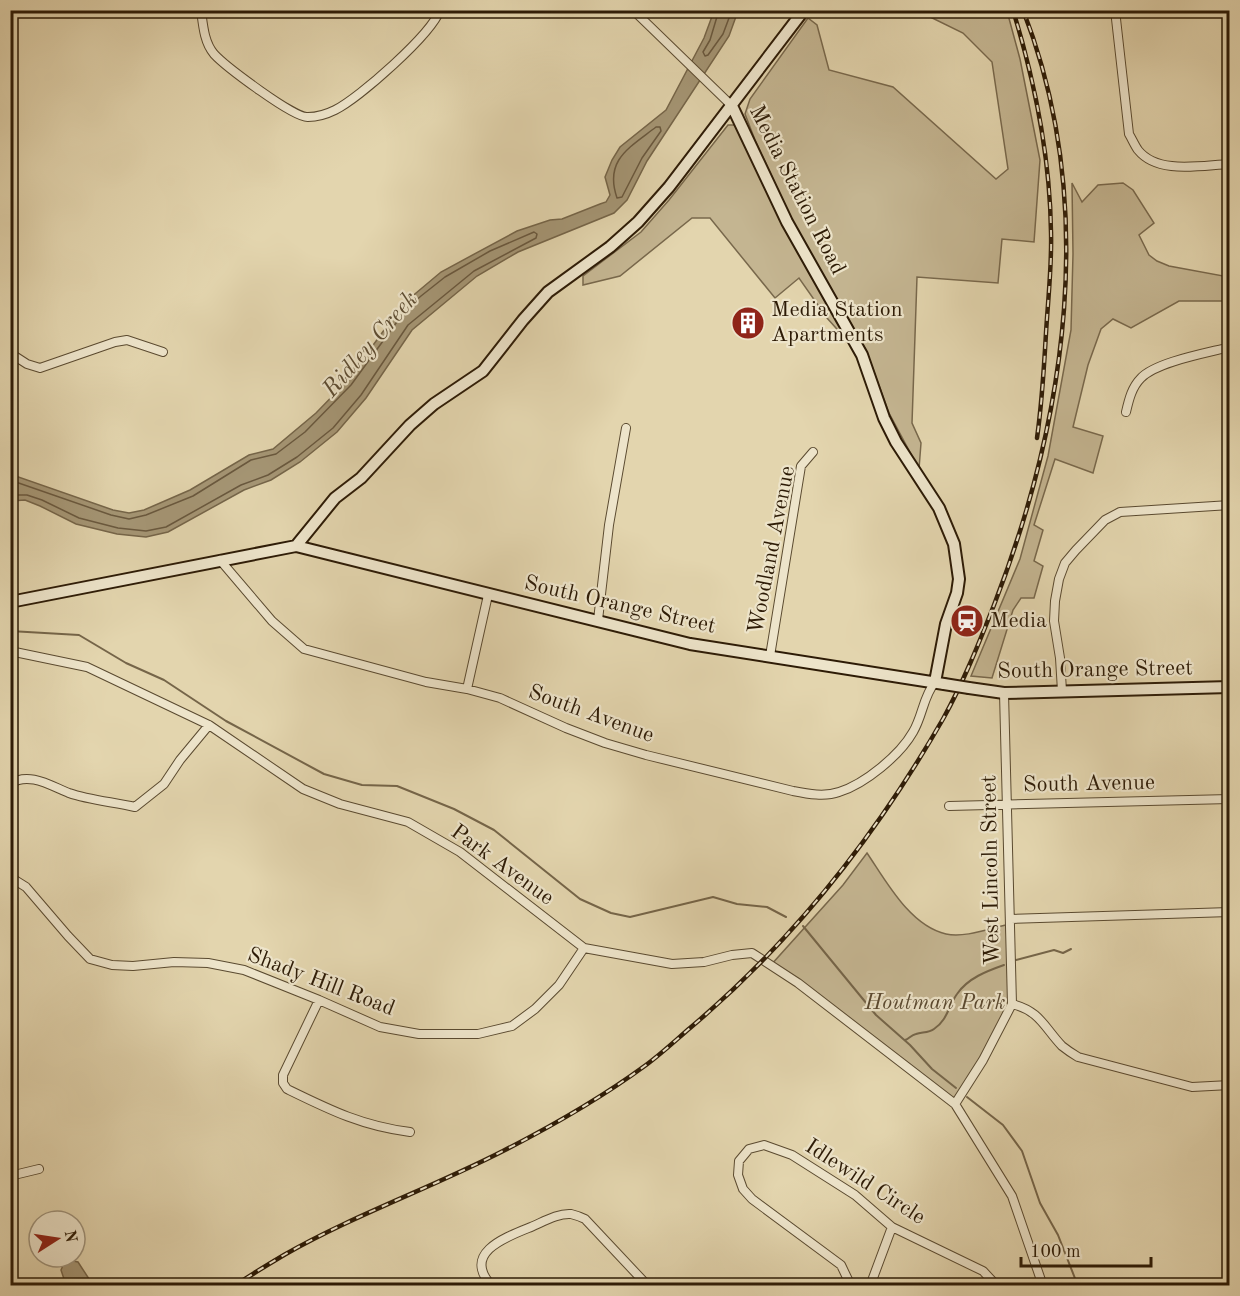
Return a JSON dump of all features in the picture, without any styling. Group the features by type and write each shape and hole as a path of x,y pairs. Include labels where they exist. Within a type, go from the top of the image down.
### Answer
{"street":[{"path":"201,10 205,36 214,54 285,108 305,118 333,111 354,98 416,44 436,21 440,10"},
{"name":"Media Station Road","path":"633,10 732,106 787,222 862,355 884,418 939,508 951,535 958,562 959,579 957,593 946,624 939,683"},
{"path":"296,546 335,498 361,478 410,425 434,404 483,371 548,292 610,247 638,222 669,187 804,10"},
{"path":"1116,10 1130,134 1139,151 1156,163 1180,166 1230,164"},
{"path":"10,353 27,364 40,368 115,342 128,340 163,352"},
{"path":"1126,412 1130,394 1147,373 1158,367 1230,347"},
{"path":"598,620 609,525 626,428"},
{"name":"Woodland Avenue","path":"771,656 801,466 813,452"},
{"path":"1062,691 1054,621 1055,601 1065,563 1076,550 1105,520 1120,512 1230,506"},
{"name":"South Orange Street","path":"10,602 296,546 690,644 969,688 1004,693 1230,687"},
{"name":"South Avenue","path":"220,560 272,621 304,649 426,682 467,689 500,698 566,728 636,752 816,795 838,793 855,785 880,768 907,741 918,722 926,695 939,683"},
{"path":"467,689 489,595"},
{"name":"Park Avenue","path":"10,651 87,667 209,725 303,789 340,804 408,822 460,852 584,948 672,964 704,962 752,953 798,983 955,1104"},
{"name":"West Lincoln Street","path":"955,1104 983,1060 1011,1004 1011,919 1004,693"},
{"path":"10,784 17,779 40,780 68,792 135,807 164,784 180,760 209,725"},
{"name":"South Avenue","path":"949,806 1230,799"},
{"name":"Shady Hill Road","path":"10,877 26,887 90,958 112,965 208,963 244,970 380,1027 419,1034 477,1034 512,1026 536,1009 559,985 584,948"},
{"path":"1011,919 1230,912"},
{"path":"319,1000 283,1075 287,1089 344,1117 383,1129 410,1132"},
{"path":"1011,1004 1024,1007 1043,1020 1063,1047 1078,1058 1192,1087 1230,1085"},
{"path":"955,1104 1012,1196 1043,1286"},
{"name":"Idlewild Circle","path":"851,1286 840,1265 752,1199 743,1189 738,1175 739,1161 749,1149 764,1145 792,1155 855,1195 892,1227 983,1271 997,1286"},
{"path":"10,1176 39,1169"},
{"path":"492,1286 486,1279 482,1266 484,1254 494,1244 552,1218 570,1214 585,1219 648,1286"},
{"path":"870,1286 892,1227"}],"green space":[{"path":"918,11 1007,11 1020,59 1040,160 1034,242 1002,239 998,283 917,277 912,423 921,443 919,469 889,413 866,350 792,220 745,114 750,99 808,18 817,25 829,70 893,87 996,179 1008,169 992,62 963,33"},
{"path":"728,125 736,125 764,187 853,347 827,318 799,278 775,298 710,218 692,218 620,276 583,285 583,276 641,232"},
{"path":"1072,183 1082,202 1098,185 1123,183 1133,190 1154,223 1139,235 1149,255 1169,266 1229,277 1229,301 1179,301 1131,328 1113,319 1101,329 1088,365 1073,427 1103,436 1093,473 1055,459 1034,525 1043,530 1034,561 1043,566 1034,598 1021,598 1013,610 992,678 971,676 1020,559 1048,456 1071,330"},
{"name":"Houtman Park","path":"867,853 900,901 921,922 933,929 946,934 960,935 1006,925 1012,1004 955,1104 771,965 843,885"}],"water":[{"path":"714,11 738,11 729,36 647,161 627,200 614,213 518,252 477,276 412,330 366,398 337,432 300,462 271,480 244,490 168,532 146,537 117,534 76,524 25,500 11,501 10,474 113,510 129,513 144,510 190,490 249,455 273,449 316,413 347,381 403,304 441,272 517,231 550,220 562,219 606,202 610,195 605,177 612,160 620,147 666,110 704,38"},
{"path":"83,1269 93,1285 66,1285 61,1270"}],"waterway":[{"path":"10,631 79,635 126,663 164,680 226,721 324,774 362,785 397,786 454,809 494,830 580,899 611,913 630,917 713,897 737,904 767,907 786,917"},
{"path":"803,926 876,1015 910,1045 932,1069 956,1088"},
{"path":"1016,960 1054,950 1063,953 1071,949"},
{"path":"905,1040 938,1026 961,988 972,979 1004,965"},
{"path":"967,1097 1003,1125 1022,1151 1040,1203 1058,1235 1078,1286"}],"railway":[{"path":"1013,10 1040,119 1050,204 1050,269 1043,386 1037,438"},
{"path":"234,1286 311,1241 540,1132 594,1100 652,1061 727,995 797,923 861,845 917,762 957,691 994,605 1019,533 1040,460 1055,385 1064,309 1066,233 1060,158 1046,83 1023,10"}],"place":[{"name":"Media Station Apartments","path":"748,323"},
{"name":"Media","path":"967,621"}],"water label":[{"name":"Ridley Creek","path":"371,345"}]}
